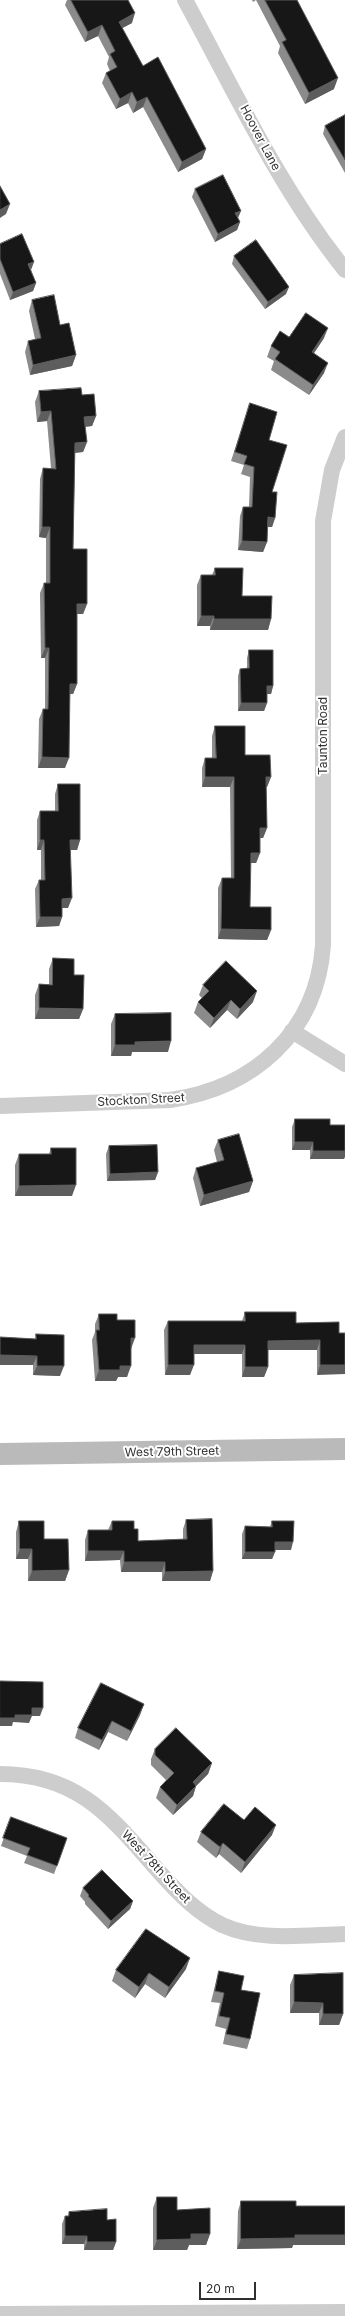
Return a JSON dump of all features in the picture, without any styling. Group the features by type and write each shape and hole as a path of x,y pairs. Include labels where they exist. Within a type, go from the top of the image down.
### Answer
{"main road":[{"name":"West 79th Street","path":"0,1454 345,1450"}],"street":[{"name":"Hoover Lane","path":"186,0 281,176 324,245 345,270"},
{"name":"Taunton Road","path":"292,1031 313,994 322,954 323,521 332,470 345,437"},
{"path":"292,1031 345,1064"},
{"name":"Stockton Street","path":"0,1106 170,1100 197,1096 231,1084 254,1070 275,1052 292,1031"},
{"name":"West 78th Street","path":"0,1774 40,1777 65,1786 88,1799 115,1822 192,1906 224,1925 259,1935 345,1934"},
{"path":"0,2314 345,2312"}],"building":[{"path":"71,0 128,0 135,13 119,22 143,66 158,57 206,149 182,162 147,97 137,102 132,92 120,99 106,73 117,67 110,54 115,51 102,25 88,32"},
{"path":"265,0 297,0 338,78 309,93 282,42 286,40"},
{"path":"345,115 345,160 325,126"},
{"path":"223,175 241,211 235,213 240,222 218,234 195,189"},
{"path":"0,186 10,204 0,210"},
{"path":"22,234 34,262 28,264 36,283 13,292 0,259 0,244"},
{"path":"256,240 289,287 268,302 234,256"},
{"path":"54,295 60,325 69,323 76,355 33,365 28,341 41,338 32,300"},
{"path":"306,313 328,328 312,352 328,363 313,385 275,359 280,352 271,346 280,331 289,337"},
{"path":"81,388 82,395 94,394 96,416 84,417 87,442 75,443 73,549 87,549 87,604 77,604 77,684 70,684 69,758 42,757 43,709 48,709 49,648 45,648 44,583 50,583 50,527 42,527 43,468 56,469 51,411 41,412 39,391"},
{"path":"250,403 277,412 269,440 287,445 272,492 277,492 275,518 268,517 267,542 242,541 243,507 252,507 254,467 244,464 247,456 235,452"},
{"path":"215,568 243,568 242,596 272,596 271,619 214,619 214,616 201,616 201,575 215,575"},
{"path":"249,650 273,650 273,686 267,686 267,703 241,703 240,669 249,668"},
{"path":"215,726 245,726 245,755 270,755 271,777 266,777 267,828 260,828 260,853 251,853 250,907 271,907 271,930 221,929 222,878 234,878 234,777 205,777 205,758 216,758"},
{"path":"58,784 80,784 80,840 70,840 72,898 62,899 62,917 40,917 39,880 45,880 44,840 40,840 40,811 58,811"},
{"path":"53,958 74,959 74,975 84,975 83,1009 39,1008 39,984 52,985"},
{"path":"226,961 257,991 240,1009 231,1000 214,1018 198,1002 209,991 203,985"},
{"path":"171,1013 171,1041 135,1042 135,1045 115,1045 115,1014"},
{"path":"295,1119 330,1119 330,1125 345,1125 345,1151 313,1151 313,1142 295,1142"},
{"path":"239,1134 253,1181 204,1195 196,1168 224,1160 218,1140"},
{"path":"157,1145 158,1172 110,1174 109,1146"},
{"path":"51,1148 76,1148 76,1185 19,1186 19,1154 51,1154"},
{"path":"245,1312 296,1312 296,1323 339,1322 339,1333 345,1333 345,1365 320,1365 320,1340 268,1341 268,1367 245,1367 245,1345 194,1345 194,1365 168,1365 168,1321 245,1321"},
{"path":"99,1314 117,1314 117,1320 135,1320 135,1338 131,1338 131,1366 120,1366 120,1370 99,1370 96,1330 99,1330"},
{"path":"36,1334 64,1335 64,1366 37,1366 37,1356 0,1355 0,1337 36,1339"},
{"path":"212,1519 213,1571 165,1572 165,1562 124,1562 124,1551 88,1551 88,1530 112,1530 112,1521 134,1521 134,1529 138,1529 138,1541 187,1539 186,1520"},
{"path":"19,1521 44,1521 44,1539 68,1539 69,1570 32,1571 32,1549 20,1549"},
{"path":"272,1521 294,1521 293,1542 275,1542 275,1552 245,1552 245,1526 272,1527"},
{"path":"0,1681 43,1682 43,1708 32,1708 32,1715 15,1715 15,1718 0,1718"},
{"path":"101,1683 144,1704 131,1731 112,1721 102,1740 78,1728"},
{"path":"176,1728 212,1763 193,1782 196,1786 177,1805 160,1787 174,1773 155,1755 155,1749"},
{"path":"224,1804 244,1820 255,1807 276,1825 245,1862 223,1843 220,1847 201,1832"},
{"path":"11,1817 67,1838 57,1866 27,1855 30,1848 3,1838"},
{"path":"102,1870 133,1901 111,1921 88,1896 89,1895 83,1888"},
{"path":"146,1929 190,1958 169,1987 149,1973 139,1987 116,1970"},
{"path":"219,1971 244,1976 241,1990 260,1993 250,2039 226,2034 230,2018 219,2016 224,1993 215,1991"},
{"path":"343,1973 343,2014 323,2014 323,2003 294,2002 294,1975"},
{"path":"157,2197 177,2197 177,2210 210,2208 210,2234 191,2234 191,2239 157,2240"},
{"path":"241,2201 296,2201 296,2206 345,2206 345,2235 295,2235 295,2238 241,2239"},
{"path":"107,2209 107,2220 116,2219 116,2242 87,2242 87,2236 65,2236 65,2216 69,2216 69,2212"}]}
